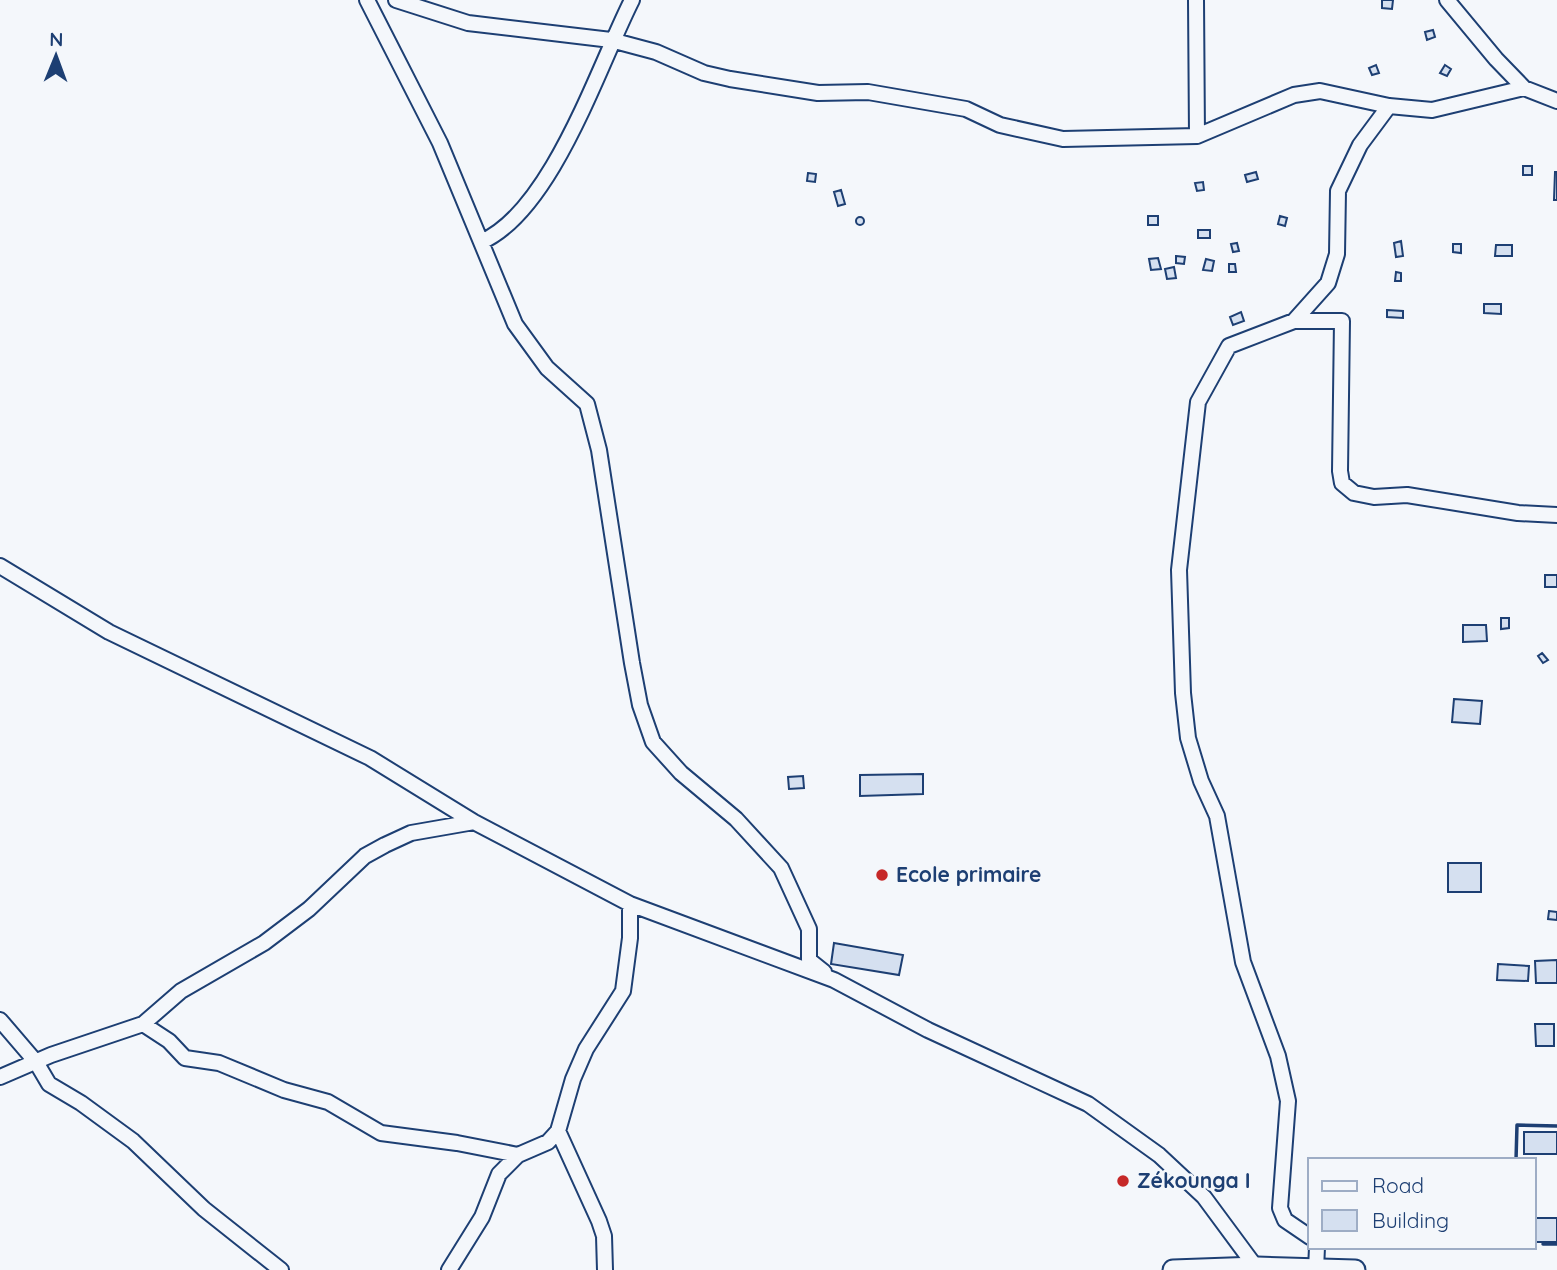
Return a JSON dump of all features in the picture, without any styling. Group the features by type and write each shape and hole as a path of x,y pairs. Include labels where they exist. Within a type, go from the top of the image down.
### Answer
{"street":[{"path":"367,0 440,143 515,324 547,368 587,404 594,424 621,610 640,705 653,742 681,773 736,819 781,868 809,929 809,960 834,980"},
{"path":"396,0 467,23 611,40 656,52 704,72 730,79 818,93 868,92 966,109 1000,125 1063,139 1197,136 1294,95 1320,91 1390,106 1432,110 1524,88"},
{"path":"481,242 500,231 515,217 541,184 584,106 611,40 632,0"},
{"path":"1196,0 1197,136"},
{"path":"1447,0 1524,88 1557,101"},
{"path":"1294,321 1328,283 1337,254 1338,191 1360,145 1390,106"},
{"path":"1308,1236 1285,1220 1280,1208 1278,1196 1288,1101 1278,1056 1243,962 1217,816 1201,781 1188,738 1183,693 1179,570 1198,402 1229,346 1294,321 1342,321 1342,483 1354,493 1374,497 1407,495 1518,513 1557,515"},
{"path":"0,566 109,632 370,758 474,822 630,904 834,980 928,1030 1088,1104 1160,1155 1204,1197 1257,1268"},
{"path":"0,1077 143,1024 181,991 264,943 287,926 365,856 411,833 474,822"},
{"path":"449,1270 482,1217 499,1174 518,1155 548,1142 558,1131 573,1079 586,1049 623,991 630,938 630,904"},
{"path":"0,1020 36,1062 49,1084 81,1103 133,1141 204,1209 281,1270"},
{"path":"143,1024 169,1041 185,1058 219,1063 258,1081 328,1102 381,1133 457,1143 518,1155"},
{"path":"558,1131 600,1221 604,1236 605,1270"},
{"path":"1316,1269 1317,1249"},
{"path":"1173,1270 1355,1270"}],"building":[{"path":"1382,0 1393,0 1392,9 1382,8"},
{"path":"1433,30 1435,37 1427,40 1425,32"},
{"path":"1376,65 1379,73 1372,75 1369,68"},
{"path":"1445,65 1451,69 1447,76 1440,73"},
{"path":"1523,166 1532,166 1532,175 1523,175"},
{"path":"1256,172 1258,179 1247,182 1245,175"},
{"path":"1557,172 1557,200 1554,200"},
{"path":"808,173 816,174 815,182 807,181"},
{"path":"1203,182 1204,190 1197,191 1195,183"},
{"path":"841,190 845,204 838,206 834,192"},
{"path":"1148,216 1158,216 1158,225 1148,225"},
{"path":"1280,216 1287,218 1285,226 1278,224"},
{"path":"860,217 864,221 860,225 856,221"},
{"path":"1198,230 1210,230 1210,238 1198,238"},
{"path":"1401,241 1403,256 1396,257 1394,243"},
{"path":"1237,243 1239,251 1233,252 1231,244"},
{"path":"1453,244 1461,244 1461,253 1453,252"},
{"path":"1496,245 1512,245 1512,256 1495,256"},
{"path":"1176,256 1185,257 1184,264 1176,263"},
{"path":"1158,258 1161,269 1151,270 1149,259"},
{"path":"1206,259 1214,261 1212,271 1203,270"},
{"path":"1229,264 1235,264 1236,272 1229,272"},
{"path":"1174,267 1176,278 1167,279 1165,269"},
{"path":"1396,272 1401,273 1401,281 1395,281"},
{"path":"1484,304 1501,304 1501,314 1484,313"},
{"path":"1387,310 1403,311 1403,318 1387,317"},
{"path":"1241,312 1244,321 1233,325 1230,317"},
{"path":"1545,575 1557,575 1557,587 1545,587"},
{"path":"1501,618 1509,618 1509,628 1501,629"},
{"path":"1463,625 1486,625 1487,641 1463,642"},
{"path":"1542,653 1548,660 1543,663 1538,656"},
{"path":"1454,699 1482,701 1480,724 1452,722"},
{"path":"923,774 923,794 860,796 860,775"},
{"path":"803,776 804,788 789,789 788,777"},
{"path":"1448,863 1481,863 1481,892 1448,892"},
{"path":"1549,911 1557,912 1557,920 1548,919"},
{"path":"834,943 903,955 899,975 831,964"},
{"path":"1557,960 1557,983 1536,983 1535,961"},
{"path":"1498,964 1529,966 1528,981 1497,980"},
{"path":"1535,1024 1554,1024 1554,1046 1536,1046"},
{"path":"1524,1132 1557,1132 1557,1154 1524,1154"},
{"path":"1536,1218 1557,1218 1557,1242 1536,1242"}],"wall":[{"path":"1516,1158 1517,1125 1557,1126"},
{"path":"1543,1244 1557,1244"}],"place":[{"name":"Ecole primaire","path":"882,875"},
{"name":"Zékounga I","path":"1123,1181"}]}
